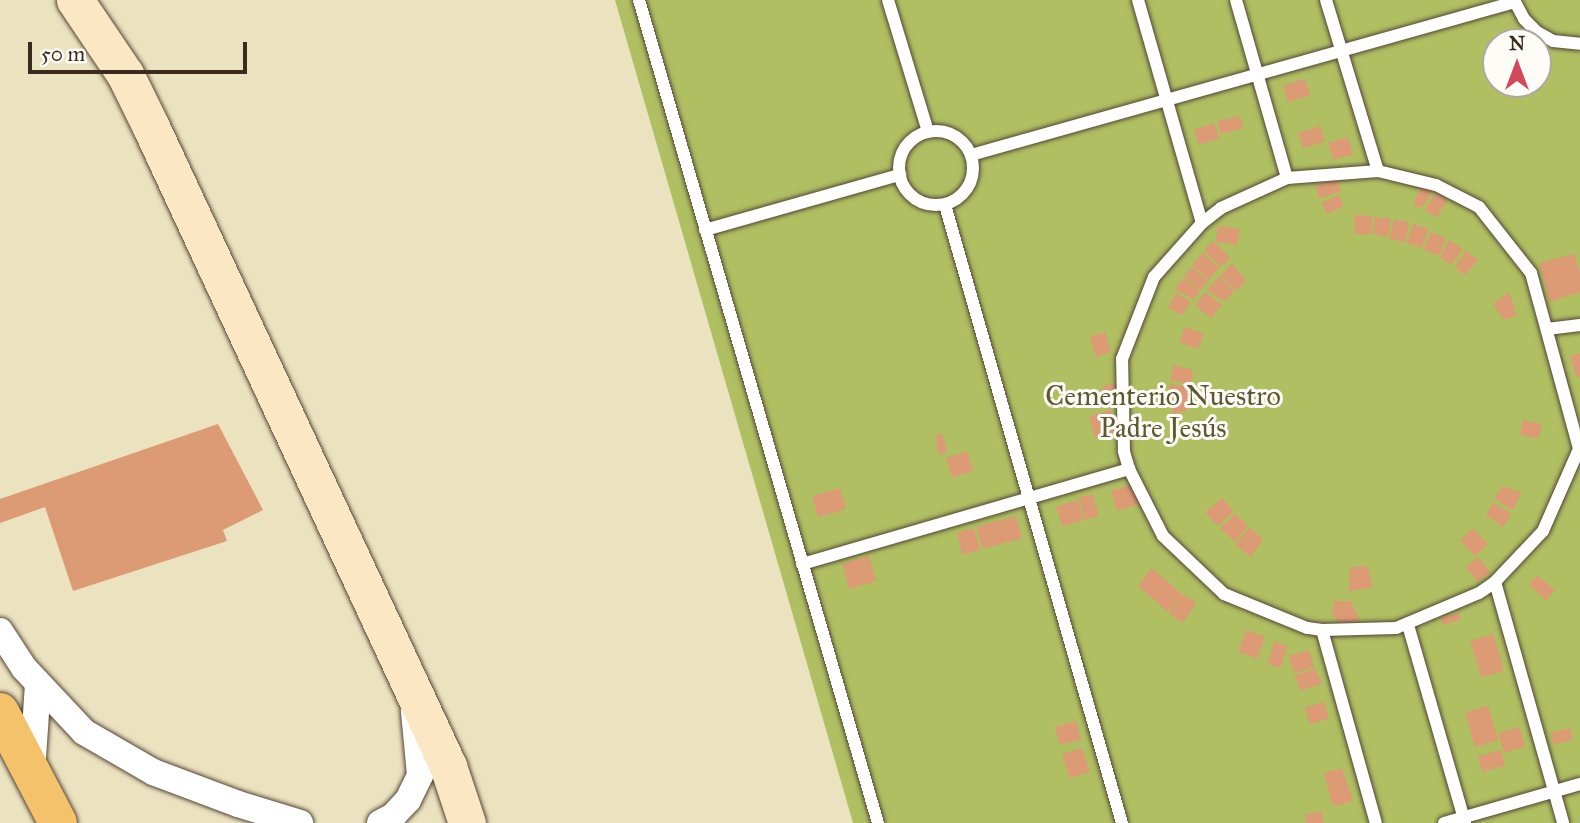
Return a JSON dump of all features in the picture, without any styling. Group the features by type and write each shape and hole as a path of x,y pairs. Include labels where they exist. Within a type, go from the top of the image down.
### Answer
{"main road":[{"path":"0,712 58,823"}],"street":[{"path":"75,0 94,23 130,85 448,766 467,823"},
{"path":"0,632 24,668 84,732 153,772 238,804 300,823"},
{"path":"32,773 38,684"},
{"path":"380,823 393,816 408,800 420,775 418,735 410,685"}],"lane":[{"path":"639,0 878,823"},
{"path":"888,0 928,132"},
{"path":"1138,0 1202,223"},
{"path":"1236,0 1287,178"},
{"path":"1326,0 1378,171"},
{"path":"971,155 1515,1 1524,19 1537,32 1553,41 1580,44"},
{"path":"928,132 949,133 958,138 971,155 972,180 957,200 945,205 916,199 908,193 900,175 900,164 909,143 928,132"},
{"path":"1378,171 1437,185 1479,207 1531,274 1578,449 1543,531 1495,582 1479,593 1408,625 1322,630 1307,628 1224,594 1163,536 1129,469 1124,451 1122,359 1154,277 1202,223 1221,208 1287,178 1378,171"},
{"path":"705,230 900,175"},
{"path":"945,205 1122,823"},
{"path":"1547,329 1580,325"},
{"path":"802,564 1129,469"},
{"path":"1495,582 1563,823"},
{"path":"1408,625 1464,820"},
{"path":"1322,630 1376,823"},
{"path":"1444,823 1464,820 1580,784"}],"green space":[{"name":"Cementerio Nuestro Padre Jesús","path":"615,0 1580,0 1580,823 853,823"}],"building":[{"path":"1305,79 1310,95 1288,102 1283,86"},
{"path":"1240,116 1243,129 1221,134 1218,121"},
{"path":"1214,123 1219,138 1199,145 1194,129"},
{"path":"1320,126 1325,141 1303,148 1298,133"},
{"path":"1348,137 1353,154 1333,160 1328,143"},
{"path":"1337,179 1341,191 1319,198 1315,186"},
{"path":"1422,186 1432,191 1422,208 1413,204"},
{"path":"1435,193 1447,200 1437,217 1425,210"},
{"path":"1339,195 1344,206 1327,214 1322,203"},
{"path":"1354,215 1372,216 1371,234 1355,234"},
{"path":"1374,217 1391,219 1388,237 1373,234"},
{"path":"1394,219 1410,223 1405,242 1389,238"},
{"path":"1413,224 1428,229 1422,248 1407,243"},
{"path":"1218,226 1240,229 1238,245 1216,242"},
{"path":"1431,232 1446,238 1439,256 1424,250"},
{"path":"1449,240 1463,249 1451,265 1440,257"},
{"path":"1213,241 1230,258 1221,267 1204,250"},
{"path":"1466,251 1478,260 1465,275 1455,267"},
{"path":"1203,253 1219,268 1208,280 1192,265"},
{"path":"1574,254 1580,273 1580,292 1550,302 1539,263"},
{"path":"1232,263 1246,281 1236,291 1220,276"},
{"path":"1192,267 1208,281 1200,290 1184,276"},
{"path":"1219,277 1234,291 1225,302 1207,290"},
{"path":"1184,278 1200,291 1193,299 1175,289"},
{"path":"1205,292 1222,305 1212,318 1195,306"},
{"path":"1509,292 1517,316 1504,320 1493,304"},
{"path":"1176,293 1191,302 1182,315 1168,307"},
{"path":"1185,327 1204,334 1198,349 1180,342"},
{"path":"1105,332 1111,352 1096,357 1090,337"},
{"path":"1580,353 1580,377 1577,378 1570,356"},
{"path":"1174,365 1193,370 1191,384 1170,380"},
{"path":"1115,383 1121,406 1109,410 1102,386"},
{"path":"1169,384 1192,387 1189,410 1173,414"},
{"path":"1111,410 1117,431 1095,437 1089,416"},
{"path":"1523,420 1542,424 1538,439 1520,435"},
{"path":"218,424 263,510 223,530 227,541 73,591 45,507 0,523 0,499"},
{"path":"942,433 947,452 939,455 935,435"},
{"path":"967,451 973,471 952,478 946,457"},
{"path":"1133,484 1139,504 1117,511 1111,491"},
{"path":"1503,486 1522,493 1512,510 1494,498"},
{"path":"840,488 846,509 818,517 812,496"},
{"path":"1093,494 1099,516 1084,520 1079,498"},
{"path":"1222,498 1234,512 1217,526 1205,512"},
{"path":"1077,500 1083,520 1062,527 1056,506"},
{"path":"1493,503 1512,514 1503,527 1486,515"},
{"path":"1235,514 1248,526 1235,542 1220,528"},
{"path":"1016,516 1022,538 982,549 976,527"},
{"path":"1250,527 1263,540 1251,557 1235,545"},
{"path":"974,528 980,550 963,555 957,533"},
{"path":"1473,528 1488,544 1475,556 1460,540"},
{"path":"869,556 876,581 849,589 842,564"},
{"path":"1478,557 1490,572 1478,582 1466,567"},
{"path":"1367,566 1373,587 1349,591 1350,567"},
{"path":"1152,568 1181,594 1196,602 1183,623 1168,613 1180,597 1167,611 1138,586"},
{"path":"1538,575 1555,591 1546,600 1529,585"},
{"path":"1334,601 1351,601 1359,620 1342,624 1332,615"},
{"path":"1459,613 1461,620 1443,625 1441,618"},
{"path":"1246,630 1265,637 1257,658 1238,652"},
{"path":"1493,634 1504,670 1481,677 1470,641"},
{"path":"1274,642 1287,646 1281,668 1267,664"},
{"path":"1309,650 1314,667 1294,673 1289,656"},
{"path":"1315,669 1322,683 1303,690 1299,688 1295,675"},
{"path":"1324,702 1329,718 1310,724 1305,708"},
{"path":"1488,706 1498,741 1475,747 1465,713"},
{"path":"1076,721 1081,739 1060,745 1055,727"},
{"path":"1519,727 1525,746 1504,753 1498,734"},
{"path":"1570,728 1573,740 1553,744 1551,733"},
{"path":"1082,748 1090,772 1070,778 1062,754"},
{"path":"1501,750 1505,765 1482,772 1478,756"},
{"path":"1342,768 1353,801 1337,806 1332,804 1324,773"},
{"path":"1321,811 1324,823 1306,823 1304,815"}]}
